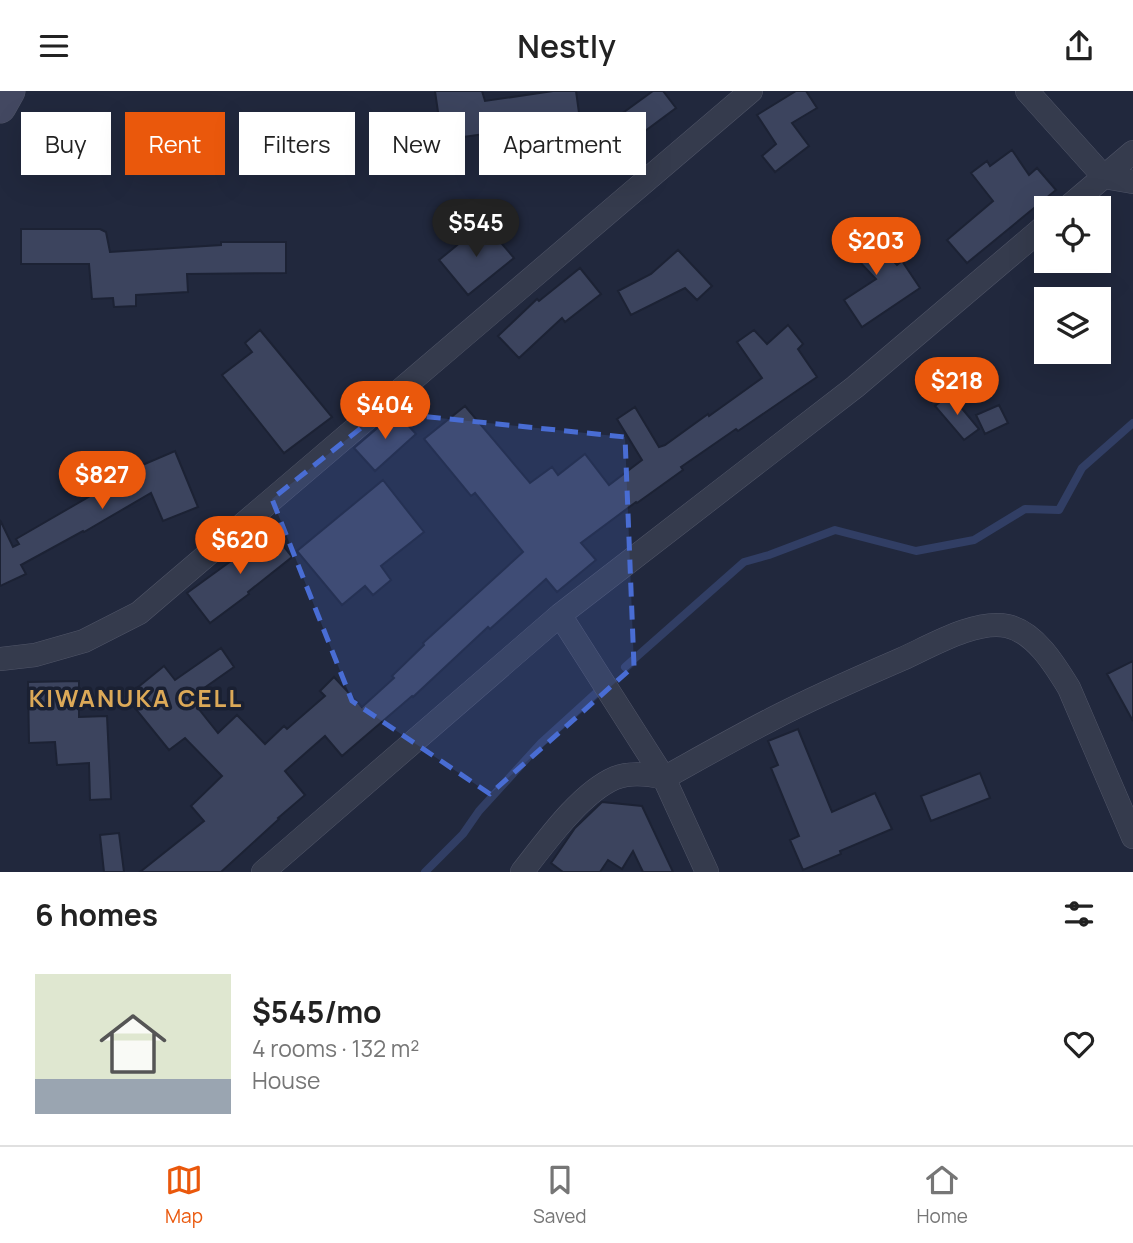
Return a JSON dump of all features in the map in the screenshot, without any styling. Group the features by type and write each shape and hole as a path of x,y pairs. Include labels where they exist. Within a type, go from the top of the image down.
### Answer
{"street":[{"path":"0,107 9,91"},
{"path":"0,659 35,655 84,641 139,613 751,91"},
{"path":"1027,91 1104,177 1133,182"},
{"path":"1081,196 1133,152"},
{"path":"263,872 560,615 855,387 1034,235"},
{"path":"560,615 664,778 707,872"},
{"path":"522,872 568,814 600,787 617,778 649,775 664,778 773,718 863,676 963,632 993,625 1015,628 1050,657 1069,688 1133,837"}],"highlighted area":[{"path":"381,412 625,437 634,666 490,794 352,701 272,499"}],"building":[{"path":"435,91 482,91 485,101 553,91 576,91 579,112 479,112 479,135 465,137 465,112 438,112"},
{"path":"653,91 663,91 676,108 646,130 646,112 624,112"},
{"path":"796,91 806,91 817,108 792,123 809,146 775,172 762,156 776,144 757,115"},
{"path":"1012,150 1029,175 1037,168 1056,190 1049,196 1034,196 1034,208 967,263 947,240 993,201 971,173 987,161 990,166"},
{"path":"855,220 897,265 902,261 920,288 862,327 844,300 876,279 837,238"},
{"path":"484,223 514,258 468,295 439,260"},
{"path":"21,229 100,229 106,232 110,252 221,245 221,242 286,242 286,273 187,274 188,292 136,295 136,306 114,307 113,298 92,299 89,264 21,264"},
{"path":"678,250 712,286 697,300 685,288 631,315 618,291 651,274"},
{"path":"580,268 601,294 565,322 562,318 519,358 498,336 537,299 539,301"},
{"path":"788,325 803,344 798,349 817,377 681,467 683,470 581,543 596,560 557,592 546,579 342,756 325,736 285,771 305,795 221,872 140,872 204,821 191,806 222,776 185,738 169,750 126,697 164,666 175,680 221,648 234,667 190,698 218,733 237,715 265,744 284,726 287,729 325,696 320,691 334,677 362,707 394,678 392,676 423,643 523,552 475,493 471,496 424,439 465,406 530,483 552,467 558,475 585,454 609,485 642,460 617,419 635,407 659,447 665,445 762,378 737,342 754,330 767,344"},
{"path":"260,330 332,417 284,453 222,375 252,352 245,343"},
{"path":"950,394 979,429 964,440 935,406"},
{"path":"999,405 1008,423 985,434 976,415"},
{"path":"396,412 416,434 375,471 354,448"},
{"path":"175,451 198,507 163,521 151,493 21,565 26,574 0,586 0,520 13,547 19,544 16,539 116,481 115,478"},
{"path":"383,480 424,532 381,566 391,580 373,595 365,586 342,605 297,551"},
{"path":"269,528 292,557 210,623 187,593 231,561 230,559"},
{"path":"1133,661 1133,721 1107,674"},
{"path":"79,681 79,717 107,716 111,799 90,800 89,763 57,765 55,742 29,743 28,682"},
{"path":"798,729 832,812 875,793 892,829 803,870 790,840 799,836 771,768 778,765 768,741"},
{"path":"980,773 990,798 931,821 921,796"},
{"path":"602,802 642,806 673,872 643,872 633,851 622,869 608,860 600,872 563,872 551,863 575,828"},
{"path":"119,833 124,872 104,872 100,835"}],"waterway":[{"path":"625,667 744,562 835,530 916,551 974,540 1025,509 1059,510 1082,468 1133,423"},
{"path":"425,872 463,834 479,811 541,743 596,693"}],"district":[{"name":"KIWANUKA CELL","path":"136,699"}]}
